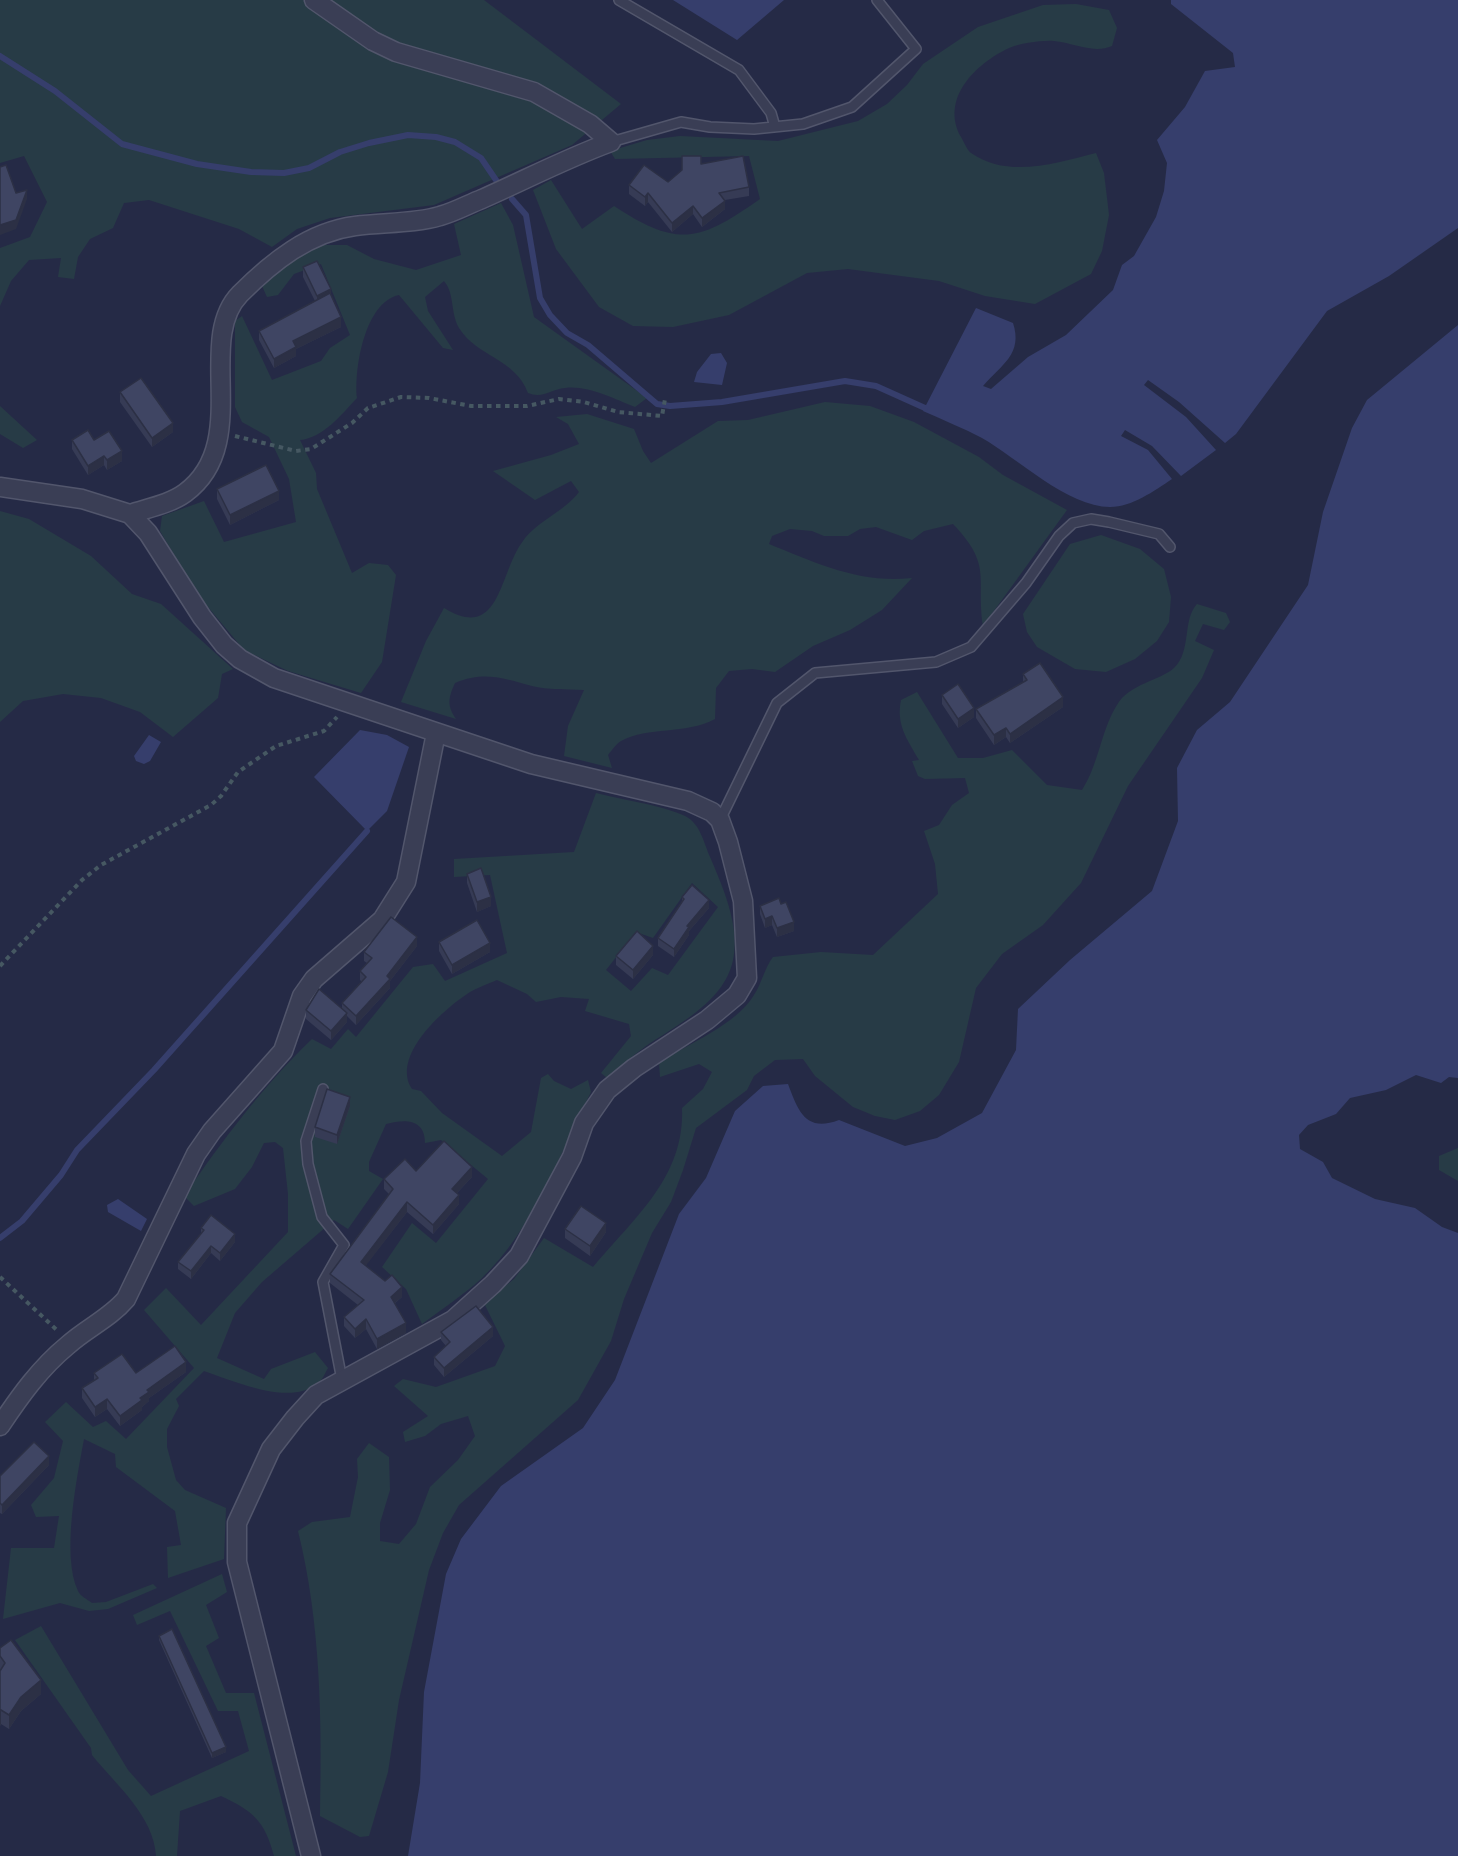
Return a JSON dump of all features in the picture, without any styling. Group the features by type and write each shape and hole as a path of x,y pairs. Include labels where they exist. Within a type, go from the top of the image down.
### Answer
{"street":[{"path":"130,514 171,501 195,484 204,472 219,432 223,329 229,310 239,296 286,255 305,241 324,232 442,216 611,142 590,124 534,92 396,52 373,41 314,0"},
{"path":"0,487 82,499 130,514 148,533 202,617 224,645 240,659 273,678 531,764 688,801 712,812 720,820 737,873 743,901 747,978 737,994 707,1020 634,1068 607,1090 584,1123 572,1157 519,1256 493,1284 443,1326 316,1395 271,1449 237,1523 237,1562 311,1856"},
{"path":"0,1426 28,1384 70,1343 116,1311 126,1299 196,1154 212,1131 283,1051 302,996 314,979 382,920 396,900 406,882 436,733"}],"lane":[{"path":"619,0 739,70 771,113 776,127"},
{"path":"611,142 681,122 710,127 776,127 803,124 852,107 916,49 877,0"},
{"path":"720,820 777,703 815,673 936,662 971,646 1026,583 1059,536 1073,523 1091,519 1159,534 1170,547"},
{"path":"323,1089 306,1141 313,1188 322,1217 344,1245 323,1282 342,1380"}],"path":[{"path":"219,432 296,451 311,449 352,423 368,408 401,397 471,406 527,406 559,399 584,402 618,412 662,416 665,399"},
{"path":"0,966 82,880 101,865 211,805 221,796 238,772 276,746 324,731 347,702"},
{"path":"0,1277 70,1343"}],"shaded area":[{"path":"0,0 484,0 621,104 572,145 434,205 330,218 297,229 272,247 239,229 149,200 124,203 113,228 90,239 78,257 74,279 58,277 61,258 29,260 11,281 0,306 0,248 30,237 47,202 24,156 0,163"},
{"path":"1076,4 1109,10 1117,28 1112,46 1098,49 1062,42 1038,41 1009,48 984,63 973,73 958,96 955,109 956,123 967,148 985,161 1017,167 1033,166 1096,153 1104,173 1109,215 1102,251 1091,274 1035,304 985,296 939,281 848,269 807,273 729,315 673,327 633,326 599,307 556,249 533,190 551,180 582,229 614,206 655,229 672,234 688,234 704,231 720,224 760,199 749,156 615,159 610,151 647,140 680,136 778,141 858,121 887,104 907,85 923,64 978,27 1043,5"},
{"path":"501,203 513,225 534,317 647,398 635,407 601,393 583,389 565,388 538,395 528,393 514,372 467,338 459,328 454,316 450,292 444,281 425,297 428,311 453,350 443,348 399,295 387,300 370,323 364,338 358,370 357,398 324,430 300,440 316,473 317,489 352,573 369,563 388,565 396,575 382,662 361,693 288,671 244,650 197,594 160,531 162,516 204,501 224,542 296,522 289,479 269,437 242,422 235,407 235,321 242,316 272,380 321,361 330,348 350,335 321,264 294,274 278,295 267,297 262,286 277,270 301,253 323,245 347,245 374,259 416,270 461,255 454,224"},
{"path":"825,402 870,406 914,422 979,457 1003,475 1067,510 983,626 978,562 974,551 953,524 924,531 912,540 876,527 860,529 848,536 824,536 812,531 790,529 772,536 769,544 821,565 856,575 874,578 912,578 882,610 850,630 813,646 775,672 752,669 729,671 716,688 715,719 691,727 643,733 621,741 608,755 612,768 564,756 568,726 584,690 551,689 494,677 465,679 455,683 451,693 450,706 456,719 401,702 426,641 444,608 463,616 477,617 488,610 496,599 523,541 579,492 571,481 535,500 493,471 551,455 579,444 568,424 556,417 587,414 634,429 651,463 718,421 748,420"},
{"path":"0,406 37,440 23,448 0,434"},
{"path":"0,511 29,519 91,556 132,594 161,604 233,669 222,674 218,698 173,737 140,712 101,698 63,694 23,701 0,722"},
{"path":"1101,535 1140,549 1164,569 1171,597 1169,622 1157,641 1135,659 1106,672 1075,669 1037,647 1027,632 1023,614 1070,544"},
{"path":"1197,604 1226,613 1230,622 1224,630 1203,624 1195,641 1214,650 1202,678 1128,786 1081,883 1043,925 1002,954 976,988 959,1062 939,1095 920,1111 895,1120 875,1116 853,1107 815,1076 803,1059 775,1060 754,1076 747,1090 696,1128 671,1202 652,1233 624,1299 611,1341 578,1400 459,1505 443,1533 429,1570 399,1700 388,1772 369,1836 360,1837 320,1816 321,1745 316,1637 306,1566 298,1531 312,1522 350,1517 358,1477 357,1459 369,1443 389,1457 390,1490 380,1523 380,1541 399,1544 416,1524 430,1487 458,1460 475,1436 468,1416 441,1424 425,1436 405,1442 403,1432 428,1416 394,1386 403,1379 436,1387 495,1366 505,1346 484,1303 514,1279 544,1238 593,1267 640,1213 666,1176 681,1133 682,1108 703,1089 712,1072 699,1064 660,1077 659,1063 736,1016 754,995 773,957 821,952 873,955 938,894 935,864 924,831 939,825 952,805 969,793 965,778 925,779 918,776 912,761 919,760 901,724 901,700 917,692 958,758 983,758 1012,750 1047,785 1082,790 1088,780 1107,725 1122,698 1137,687 1168,672 1180,661 1192,611"},
{"path":"596,793 665,809 690,819 698,828 729,905 733,922 734,956 730,972 721,987 696,1012 641,1050 607,1078 601,1073 631,1036 629,1024 585,1011 589,999 561,997 536,1002 527,994 497,980 471,992 445,1011 422,1036 408,1063 407,1076 412,1089 421,1091 442,1113 502,1156 531,1132 541,1078 548,1074 554,1081 571,1089 588,1080 591,1092 544,1191 516,1238 481,1279 422,1324 406,1289 382,1267 412,1223 436,1243 488,1179 441,1140 425,1143 421,1129 412,1122 400,1121 386,1124 369,1162 369,1171 383,1179 348,1229 334,1220 262,1282 235,1313 217,1358 264,1379 271,1369 315,1352 328,1368 320,1381 305,1390 292,1393 277,1392 261,1390 204,1371 176,1399 179,1406 167,1429 167,1447 176,1480 185,1490 226,1508 224,1559 168,1578 167,1547 181,1545 175,1511 116,1467 115,1454 84,1439 71,1537 73,1576 78,1591 92,1603 106,1602 153,1584 157,1588 108,1609 89,1611 60,1603 3,1619 11,1548 54,1548 59,1516 36,1517 31,1505 54,1478 63,1441 45,1422 66,1402 93,1427 106,1421 126,1439 194,1368 144,1310 166,1288 201,1325 288,1232 288,1194 283,1148 275,1142 264,1143 252,1167 235,1189 194,1206 184,1196 228,1134 276,1076 312,1039 331,1049 348,1029 356,1037 413,967 433,964 445,981 507,953 490,875 454,877 454,859 574,852","holes":["692,883 718,907 668,975 652,968 631,991 606,970 636,932 653,938"]},
{"path":"1458,1148 1458,1181 1439,1170 1439,1156"},
{"path":"222,1574 227,1592 206,1605 219,1638 206,1646 226,1693 254,1693 296,1856 274,1856 266,1834 256,1818 242,1807 221,1796 180,1811 177,1856 156,1856 154,1841 141,1814 92,1755 91,1748 15,1640 41,1626 128,1770 151,1796 249,1751 238,1711 218,1711 170,1611 137,1625 133,1615"}],"water":[{"path":"673,0 784,0 737,40"},
{"path":"1171,0 1458,0 1458,228 1389,276 1327,311 1236,434 1225,443 1179,402 1148,380 1144,385 1186,417 1216,450 1181,476 1152,446 1125,430 1121,436 1148,450 1172,479 1126,504 1110,507 1094,505 1077,499 1043,480 982,438 923,411 976,308 1013,323 1015,343 1013,351 983,386 991,389 1028,357 1066,335 1113,290 1122,265 1134,256 1156,217 1164,191 1167,163 1157,140 1185,107 1205,71 1235,67 1233,53 1171,4"},
{"path":"1458,325 1458,1078 1449,1077 1441,1083 1416,1075 1386,1090 1350,1098 1336,1114 1308,1125 1299,1135 1300,1149 1323,1162 1332,1178 1375,1199 1415,1208 1442,1227 1458,1233 1458,1856 408,1856 420,1783 424,1692 446,1574 461,1539 501,1486 583,1428 615,1380 679,1214 706,1178 735,1111 763,1086 788,1084 804,1117 811,1121 818,1124 839,1120 905,1146 937,1138 982,1113 1016,1050 1018,1009 1070,960 1152,891 1178,821 1177,768 1197,730 1230,702 1308,585 1323,512 1352,428 1367,400"},
{"path":"721,353 727,363 722,385 694,382 697,372 711,354"},
{"path":"360,730 387,735 409,747 387,811 367,831 314,777"},
{"path":"149,735 161,742 150,761 144,764 136,761 134,756"},
{"path":"118,1199 147,1219 141,1231 108,1212 107,1205"}],"building":[{"path":"682,156 701,156 701,164 743,156 749,187 719,193 725,201 702,218 693,206 672,223 648,193 645,197 629,185 644,165 668,182 682,170"},
{"path":"6,165 16,193 27,190 16,220 0,225 0,167"},
{"path":"317,261 331,289 317,296 303,267"},
{"path":"330,293 341,317 293,341 296,347 274,359 259,331"},
{"path":"141,378 173,423 152,438 120,392"},
{"path":"88,430 94,440 109,431 122,451 107,460 104,456 88,466 72,440"},
{"path":"266,465 279,491 230,515 217,489"},
{"path":"1040,663 1063,697 1010,734 1006,728 994,735 976,709 1027,680 1023,674"},
{"path":"958,684 974,708 958,719 942,695"},
{"path":"481,868 491,897 477,902 467,874"},
{"path":"692,885 709,900 687,926 689,927 674,949 658,938 684,899 682,897"},
{"path":"779,898 781,904 786,902 794,922 777,928 772,916 765,919 760,906"},
{"path":"391,917 417,937 387,976 390,979 356,1016 342,1003 366,977 360,971 372,958 364,952"},
{"path":"477,920 490,943 452,965 439,942"},
{"path":"637,931 653,946 633,970 616,956"},
{"path":"319,989 347,1013 331,1031 306,1010"},
{"path":"327,1089 350,1097 337,1135 315,1127"},
{"path":"444,1141 472,1167 452,1189 459,1195 433,1225 407,1202 361,1262 385,1281 392,1275 402,1287 391,1297 406,1323 377,1339 366,1319 355,1329 344,1317 364,1300 330,1274 393,1189 384,1179 405,1159 416,1171"},
{"path":"581,1206 606,1223 590,1246 565,1229"},
{"path":"211,1215 235,1234 220,1253 211,1246 191,1271 178,1262 204,1230 201,1228"},
{"path":"476,1306 493,1327 444,1368 434,1357 450,1342 441,1332"},
{"path":"175,1346 186,1362 147,1390 149,1392 140,1398 142,1400 120,1416 107,1399 95,1407 82,1388 98,1378 94,1373 122,1354 136,1373"},
{"path":"34,1442 49,1456 2,1505 0,1503 0,1476"},
{"path":"172,1629 226,1747 212,1753 159,1636"},
{"path":"11,1640 41,1680 21,1697 9,1715 1,1710 0,1712 0,1671 5,1663 0,1656 0,1648"}],"waterway":[{"path":"0,56 55,91 122,144 197,164 251,172 284,173 309,168 340,152 369,143 408,135 436,137 455,142 481,158 496,180"},
{"path":"512,199 526,215 540,298 550,315 567,333 588,345 657,404 670,406 722,402 845,381 876,386 925,408"},
{"path":"0,1238 22,1221 61,1175 77,1150 154,1070 367,831"}]}
